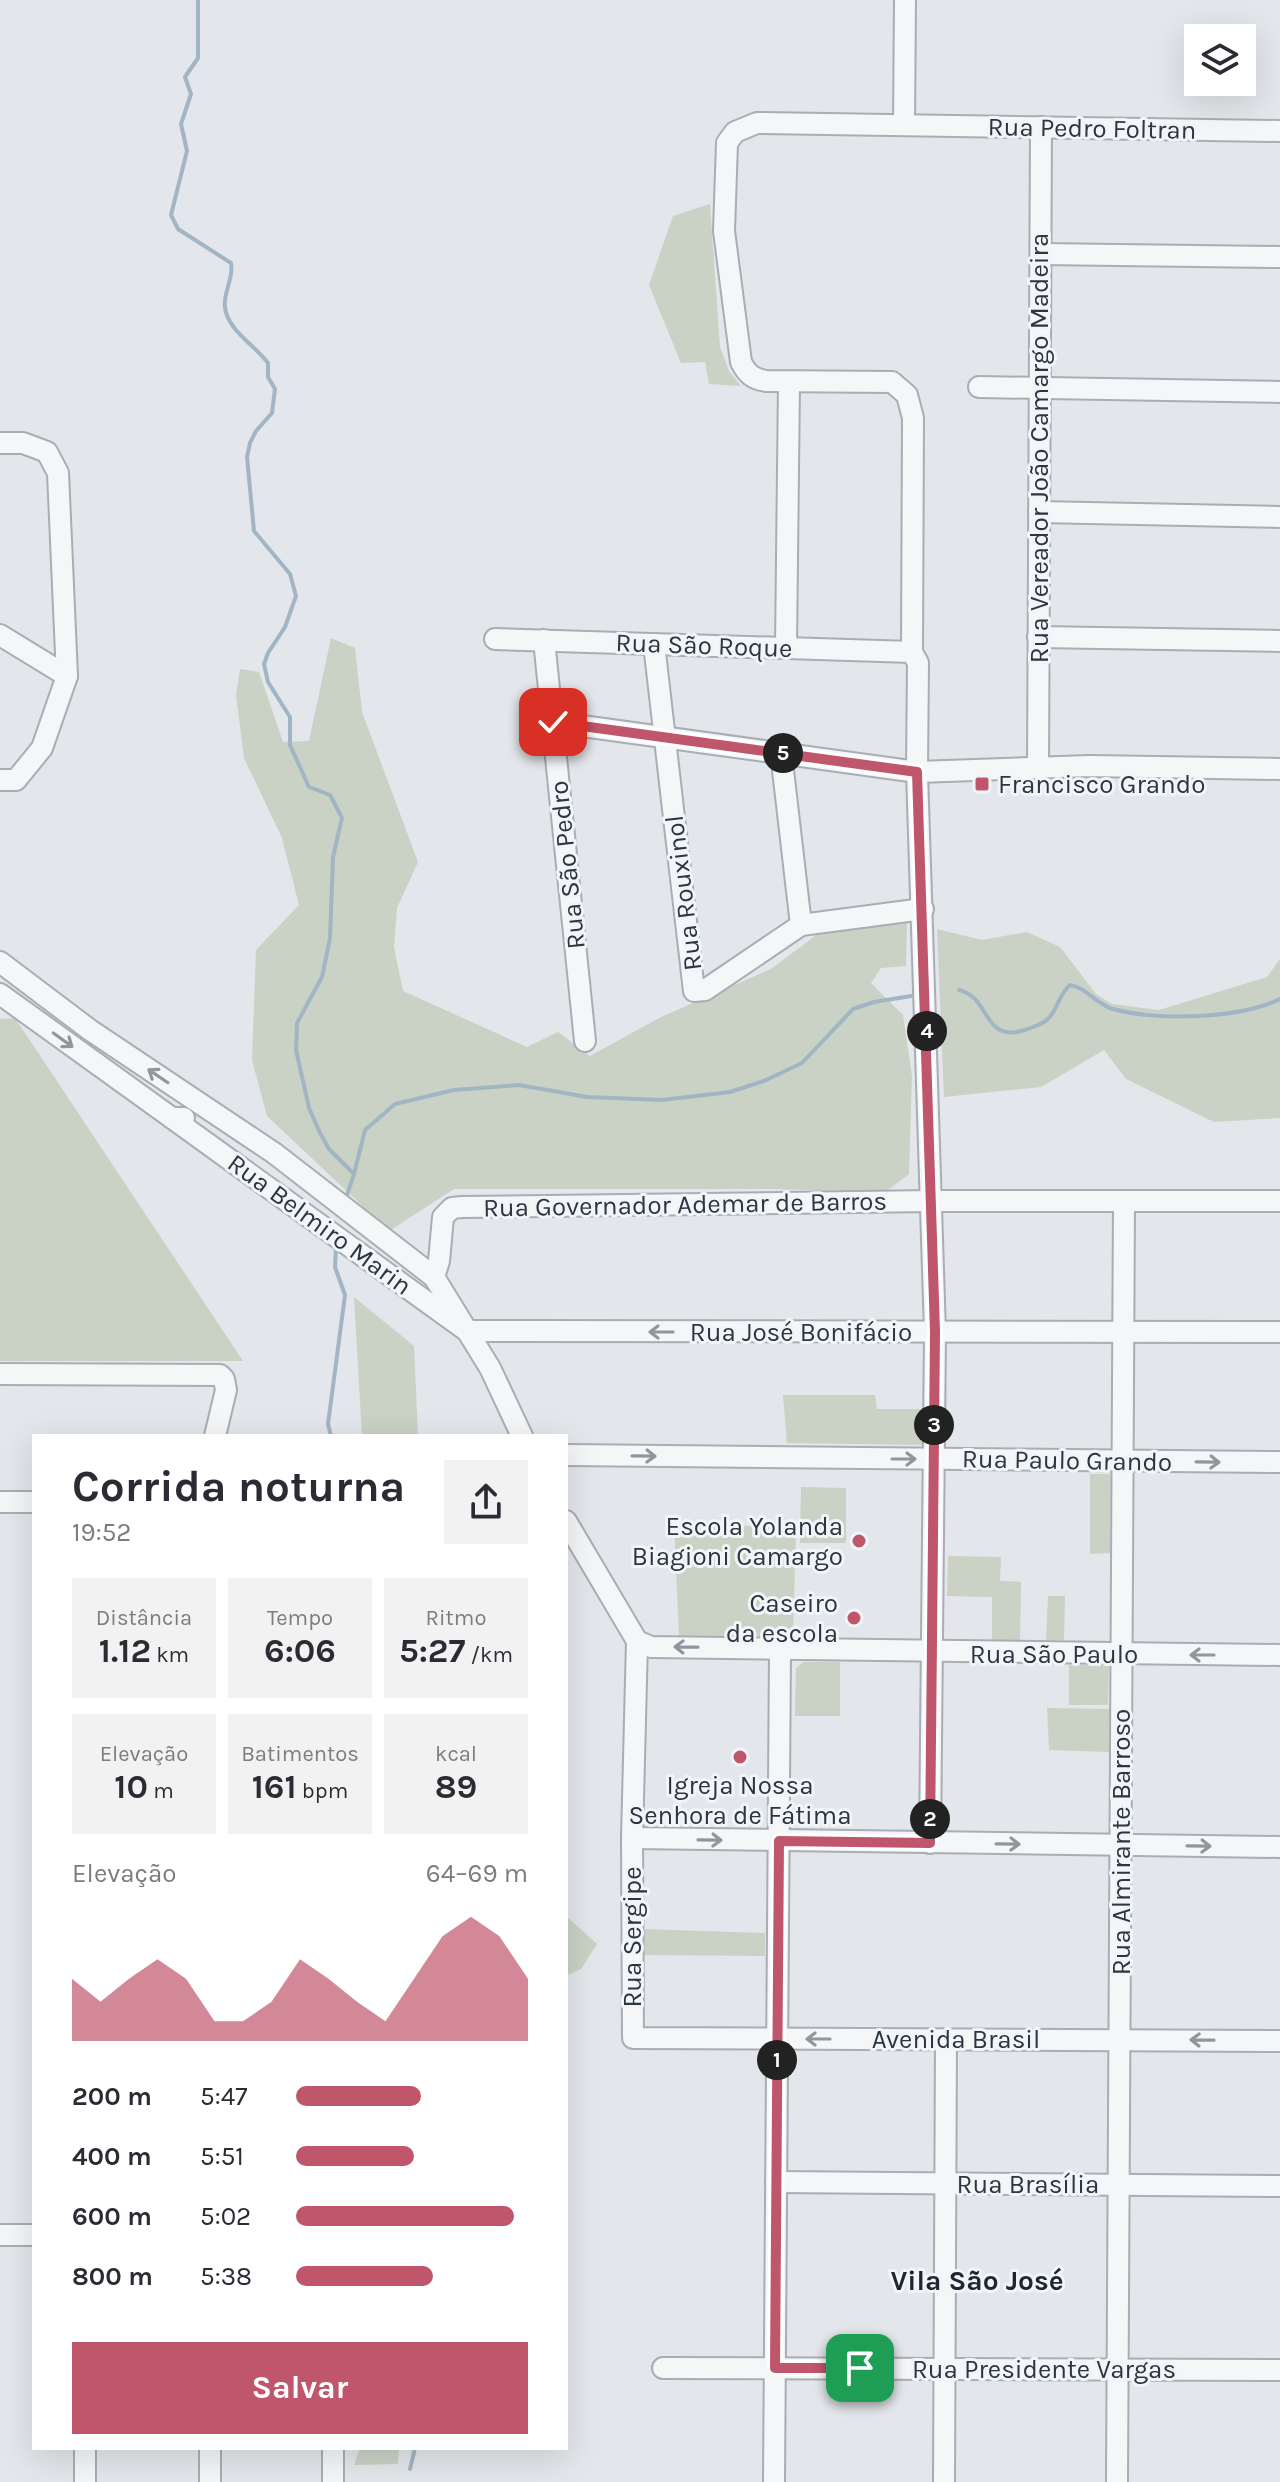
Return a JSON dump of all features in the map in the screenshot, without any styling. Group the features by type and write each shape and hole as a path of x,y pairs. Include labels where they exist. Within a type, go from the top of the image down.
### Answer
{"street":[{"path":"904,125 905,0"},
{"name":"Rua Pedro Foltran","path":"789,382 756,379 741,362 724,231 727,143 735,132 757,123 1280,131"},
{"name":"Rua Vereador João Camargo Madeira","path":"1038,769 1041,127"},
{"path":"1041,254 1280,257"},
{"path":"786,647 789,382 892,382 907,395 913,418 912,652 918,663 917,772 935,1332 930,1843"},
{"path":"979,387 1280,392"},
{"path":"0,443 23,443 47,452 58,473 67,676 42,748 16,780 0,780"},
{"path":"1039,512 1280,517"},
{"path":"0,635 67,676"},
{"path":"1038,637 1280,641"},
{"name":"Rua São Roque","path":"495,639 912,652"},
{"name":"Rua São Pedro","path":"544,640 585,1041"},
{"path":"654,644 665,737"},
{"path":"553,722 917,772 1089,766 1280,769"},
{"name":"Rua Rouxinol","path":"665,737 694,991 705,990 801,925 923,909"},
{"path":"781,753 801,925"},
{"name":"Rua Belmiro Marin","path":"0,962 90,1030 222,1120"},
{"name":"Rua Belmiro Marin","path":"0,994 467,1331"},
{"name":"Rua Belmiro Marin","path":"172,1118 222,1120"},
{"path":"222,1120 274,1153 434,1277 490,1368 521,1434"},
{"name":"Rua Governador Ademar de Barros","path":"434,1277 439,1261 443,1217 452,1208 462,1207 932,1201 1280,1201"},
{"name":"Rua Almirante Barroso","path":"1117,2482 1124,1201"},
{"name":"Rua José Bonifácio","path":"467,1331 1280,1332"},
{"path":"0,1374 213,1374 224,1379 226,1390 215,1434"},
{"name":"Rua Paulo Grando","path":"568,1455 1280,1462"},
{"path":"0,1502 32,1502"},
{"path":"568,1524 637,1641"},
{"name":"Rua São Paulo","path":"637,1641 651,1647 932,1653 1280,1655"},
{"name":"Rua Sergipe","path":"633,2038 632,1838 637,1641"},
{"path":"774,2482 780,1649"},
{"path":"632,1838 1280,1847"},
{"name":"Avenida Brasil","path":"633,2038 1280,2041"},
{"path":"944,2482 946,2039"},
{"name":"Rua Brasília","path":"776,2182 1280,2186"},
{"path":"0,2235 32,2235"},
{"name":"Rua Presidente Vargas","path":"663,2368 1280,2370"},
{"path":"85,2450 85,2482"},
{"path":"210,2450 210,2482"},
{"path":"333,2450 333,2482"}],"shaded area":[{"path":"710,204 720,347 729,371 741,386 709,384 705,362 681,363 649,285 673,216"},
{"path":"331,638 355,648 362,712 418,862 397,908 394,947 403,991 527,1047 558,1032 590,1056 659,1018 771,969 819,933 907,920 906,966 881,968 871,983 903,1015 912,1076 909,1174 885,1192 454,1189 389,1231 267,1116 252,1060 256,950 299,905 282,838 244,758 236,695 240,669 259,672 283,742 309,741"},
{"path":"937,929 982,940 1027,932 1060,947 1096,994 1112,1004 1159,1010 1267,977 1280,959 1280,1118 1214,1122 1126,1079 1104,1050 1041,1087 944,1097"},
{"path":"15,1018 243,1361 0,1361 0,1019"},
{"path":"354,1297 414,1346 418,1434 362,1434"},
{"path":"783,1395 875,1395 877,1409 924,1409 924,1445 787,1443"},
{"path":"1090,1474 1111,1476 1110,1553 1090,1554"},
{"path":"801,1487 846,1488 846,1543 800,1543"},
{"path":"674,1524 796,1527 793,1636 679,1636"},
{"path":"948,1556 1001,1557 1000,1581 1021,1582 1020,1641 992,1640 992,1597 947,1596"},
{"path":"1048,1596 1065,1596 1064,1640 1046,1640"},
{"path":"804,1662 840,1662 840,1716 795,1716 796,1668"},
{"path":"1069,1665 1109,1667 1108,1705 1069,1705"},
{"path":"1047,1708 1110,1709 1109,1752 1049,1750"},
{"path":"568,1918 597,1944 581,1969 568,1975"},
{"path":"643,1929 765,1933 765,1956 643,1955"},
{"path":"359,2450 399,2450 398,2464 354,2465"}],"waterway":[{"path":"198,0 198,58 185,77 191,94 181,124 187,151 171,215 178,229 231,263 225,301 227,315 236,330 268,363 268,377 275,389 272,413 256,431 247,457 254,531 290,574 296,596 285,627 264,664 268,682 290,717 290,745 309,787 330,795 342,818 333,857 330,938 322,977 297,1023 296,1050 309,1108 320,1133 329,1149 354,1174 346,1198"},
{"path":"959,990 969,994 1000,1030 1009,1032 1028,1029 1046,1020 1070,985 1113,1009 1152,1015 1221,1014 1263,1006 1280,999"},
{"path":"354,1174 365,1130 395,1104 454,1090 519,1085 587,1097 662,1100 730,1092 764,1081 802,1063 853,1009 911,996"},
{"path":"330,1434 328,1424 345,1295 335,1267 336,1246"},
{"path":"410,2469 415,2450"}],"place":[{"name":"Francisco Grando","path":"982,784"},
{"name":"Escola Yolanda Biagioni Camargo","path":"859,1541"},
{"name":"Caseiro da escola","path":"854,1618"},
{"name":"Igreja Nossa Senhora de Fátima","path":"740,1757"}],"district":[{"name":"Vila São José","path":"977,2280"}],"route":[{"path":"553,722 917,772 935,1332 930,1843 779,1841 775,2368 860,2368"}]}
